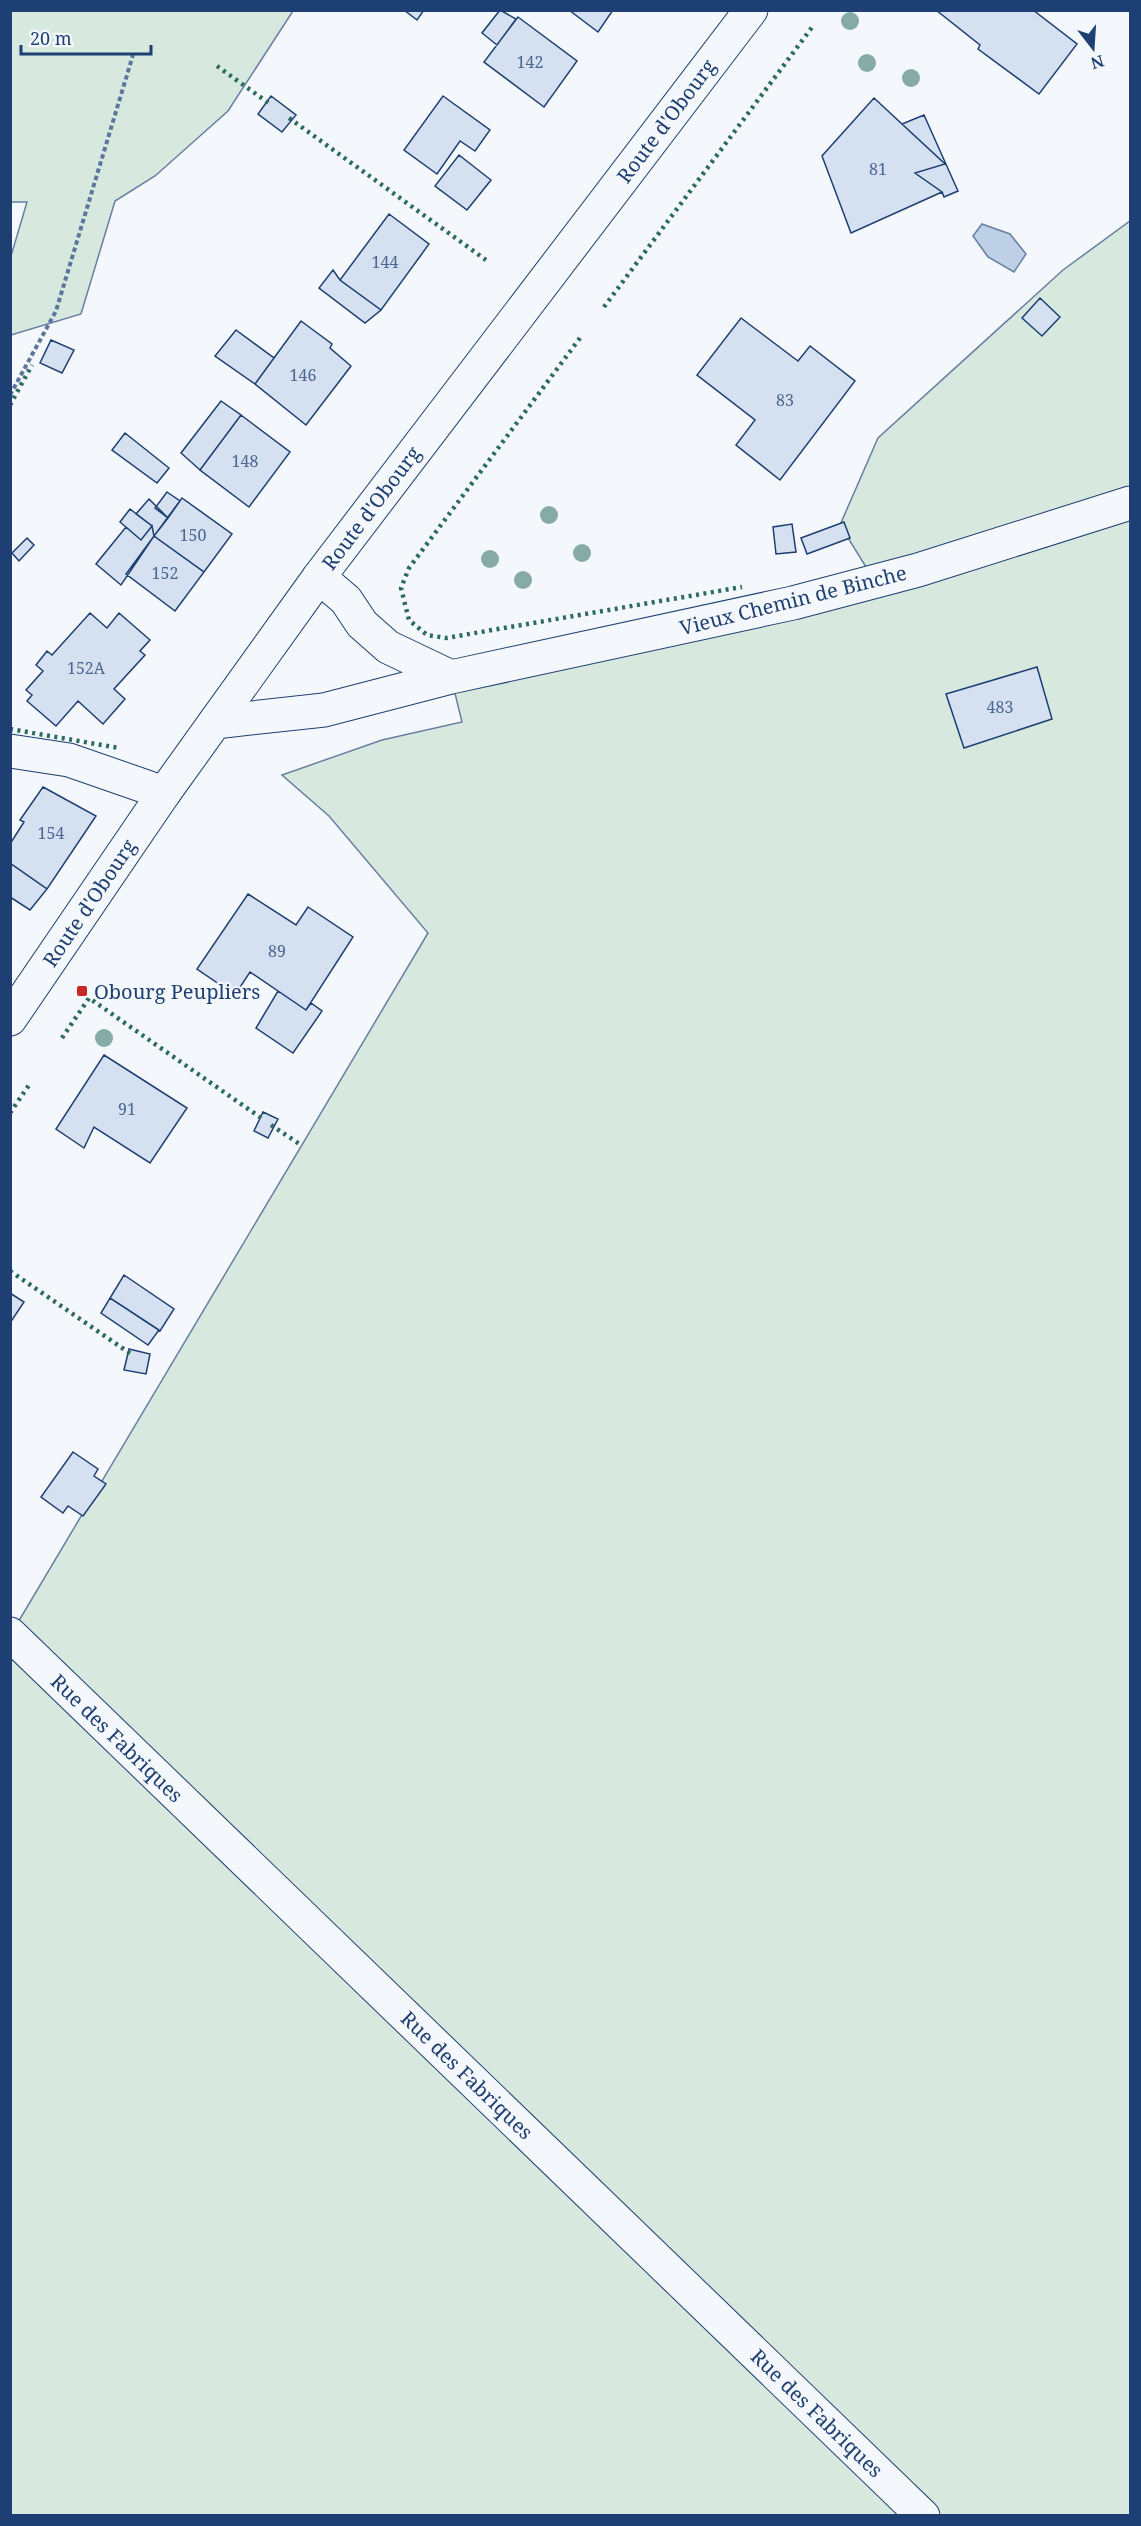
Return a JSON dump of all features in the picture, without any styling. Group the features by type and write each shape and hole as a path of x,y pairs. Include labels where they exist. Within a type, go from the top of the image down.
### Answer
{"street":[{"name":"Route d'Obourg","path":"10,1018 164,793 319,578 751,10"},
{"name":"Vieux Chemin de Binche","path":"215,722 324,710 451,678 793,603 918,570 1131,503"},
{"path":"319,578 346,600 362,624 388,646 451,678"},
{"path":"10,751 69,760 164,793"},
{"name":"Rue des Fabriques","path":"10,1634 923,2516"}],"path":[{"path":"10,395 56,311 133,55"}],"shaded area":[{"path":"11,10 293,11 228,111 155,176 115,201 81,314 11,335 11,256 27,202 11,202"},
{"path":"1130,221 1130,2515 11,2516 11,1634 428,933 329,816 282,775 382,740 462,722 451,677 915,570 866,567 840,525 878,438 1063,270"}],"water":[{"path":"982,224 1010,234 1026,254 1014,272 988,257 973,236"}],"building":[{"path":"404,10 424,10 417,20"},
{"path":"500,10 516,19 497,45 482,33"},
{"path":"569,10 613,10 598,32"},
{"path":"936,10 1033,10 1077,44 1039,94 978,49 980,45"},
{"path":"518,17 577,61 544,107 484,62"},
{"path":"271,96 296,115 282,132 258,114"},
{"path":"443,96 490,130 475,151 460,141 437,174 404,150"},
{"path":"874,98 945,164 915,173 942,192 851,233 822,156"},
{"path":"924,115 958,191 944,197 942,192 915,173 945,164 902,124"},
{"path":"459,155 491,180 467,210 435,186"},
{"path":"389,214 429,244 381,310 340,280"},
{"path":"333,270 340,280 381,310 365,323 319,288"},
{"path":"1040,298 1060,317 1042,336 1022,318"},
{"path":"741,318 798,361 810,346 855,381 780,480 736,445 755,420 697,375"},
{"path":"301,321 332,344 330,348 351,366 306,425 255,384"},
{"path":"236,330 274,358 255,384 215,356"},
{"path":"51,340 74,350 62,373 40,363"},
{"path":"221,401 241,415 200,470 181,453"},
{"path":"241,415 290,452 249,507 200,470"},
{"path":"125,433 169,468 157,483 112,450"},
{"path":"167,492 180,501 168,518 155,508"},
{"path":"182,498 232,534 204,572 154,536"},
{"path":"149,499 168,518 154,536 152,526 136,514"},
{"path":"130,509 152,526 141,540 120,522"},
{"path":"844,522 850,538 807,554 801,538"},
{"path":"792,524 796,552 776,554 773,527"},
{"path":"152,526 154,536 121,585 96,564 126,527 141,540"},
{"path":"154,536 204,572 175,611 126,574"},
{"path":"27,538 34,545 19,561 12,553"},
{"path":"90,613 107,628 119,613 150,640 140,651 145,655 114,689 125,699 103,724 78,701 56,726 27,701 32,695 26,690 43,671 36,665 47,651 52,655"},
{"path":"1037,667 1052,719 964,748 946,694"},
{"path":"43,787 96,816 47,889 10,863 10,844 24,822 20,820"},
{"path":"10,863 47,889 30,910 10,897"},
{"path":"248,894 296,925 308,907 353,937 306,1010 250,972 235,995 197,969"},
{"path":"278,991 306,1010 311,1003 322,1011 293,1053 256,1028"},
{"path":"104,1055 187,1108 150,1163 94,1127 84,1148 56,1129"},
{"path":"263,1112 278,1119 268,1138 254,1131"},
{"path":"124,1275 174,1309 160,1331 110,1298"},
{"path":"10,1293 24,1302 10,1323"},
{"path":"110,1298 159,1330 148,1345 101,1313"},
{"path":"129,1349 150,1354 146,1374 124,1370"},
{"path":"73,1452 98,1469 94,1476 106,1484 83,1516 68,1506 63,1513 41,1497"}],"hedge":[{"path":"604,307 813,26"},
{"path":"217,66 270,104"},
{"path":"289,118 486,260"},
{"path":"580,338 409,568 401,588 409,620 427,635 446,638 742,587"},
{"path":"10,405 32,365"},
{"path":"10,729 119,748"},
{"path":"62,1038 89,998 264,1120"},
{"path":"10,1113 31,1082"},
{"path":"271,1125 301,1145"},
{"path":"10,1271 131,1354"}],"place":[{"name":"Obourg Peupliers","path":"82,991"}]}
